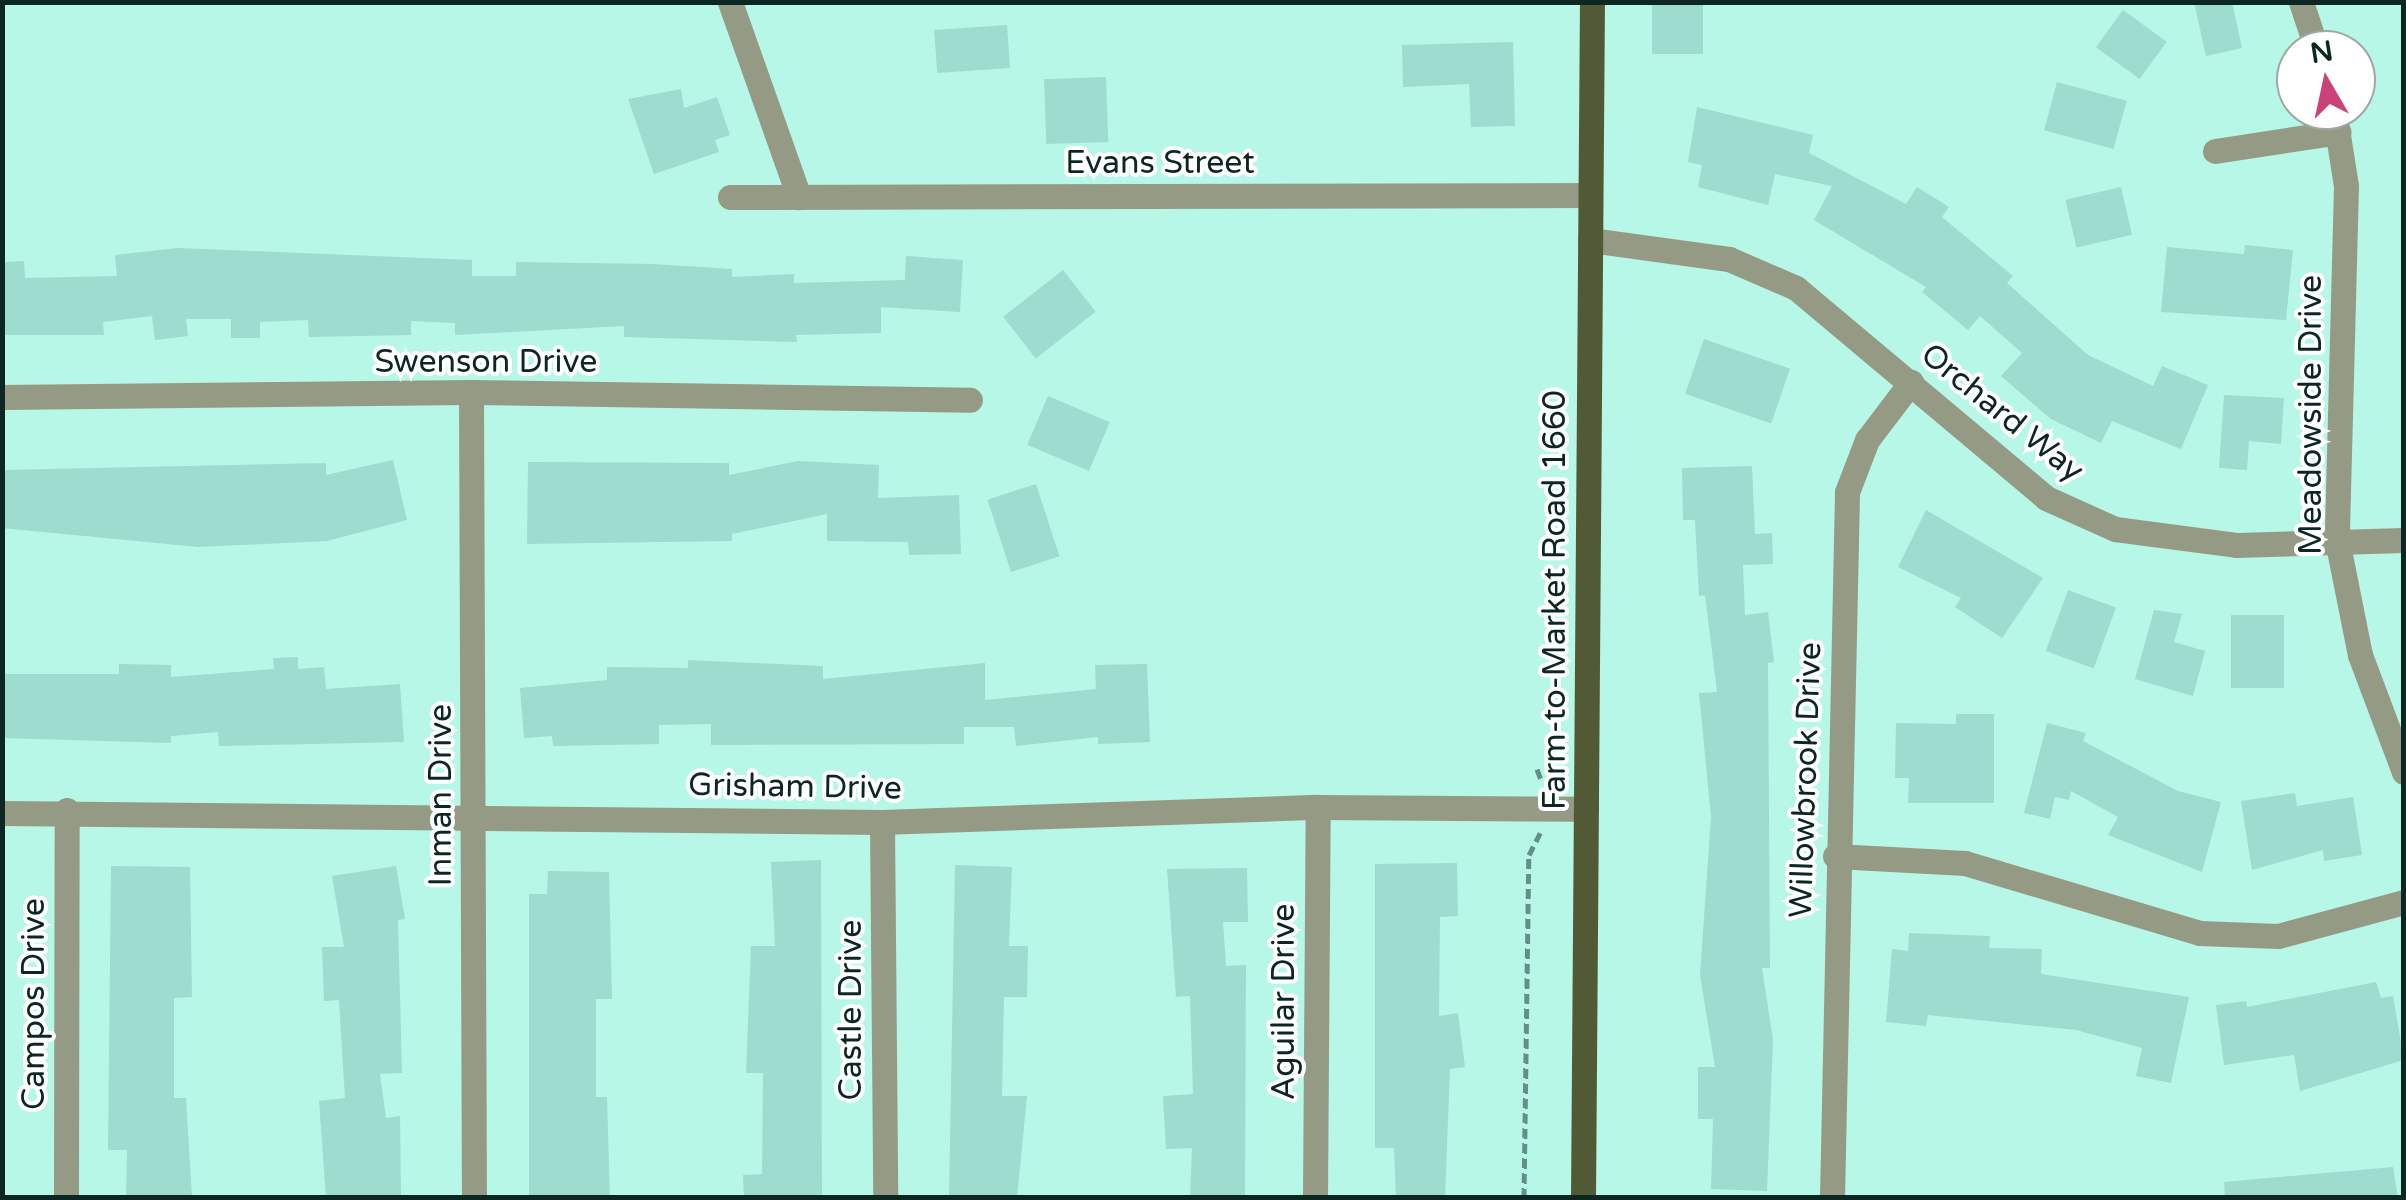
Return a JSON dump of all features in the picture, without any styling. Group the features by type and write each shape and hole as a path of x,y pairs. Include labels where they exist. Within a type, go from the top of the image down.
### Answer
{"main road":[{"name":"Farm-to-Market Road 1660","path":"1583,1198 1592,2"}],"street":[{"path":"730,2 798,196"},
{"path":"2300,2 2310,30"},
{"path":"2215,151 2300,130"},
{"name":"Meadowside Drive","path":"2337,130 2346,186 2336,540 2360,655 2404,772"},
{"name":"Evans Street","path":"730,197 1590,195"},
{"name":"Orchard Way","path":"1590,240 1728,259 1796,288 2046,498 2114,529 2236,545 2404,540"},
{"name":"Willowbrook Drive","path":"1832,1198 1835,856 1847,492 1867,440 1912,382"},
{"name":"Swenson Drive","path":"2,397 471,392 970,400"},
{"name":"Inman Drive","path":"471,392 474,1198"},
{"name":"Grisham Drive","path":"2,813 474,813 882,822 1318,807 1586,809"},
{"name":"Aguilar Drive","path":"1315,1198 1318,807"},
{"name":"Campos Drive","path":"66,1198 67,810"},
{"name":"Castle Drive","path":"882,822 884,1198"},
{"path":"1835,856 1965,864 2200,933 2278,936 2404,902"}],"path":[{"path":"1538,769 1542,778"},
{"path":"1524,1198 1528,855 1540,833"}],"building":[{"path":"1652,2 1703,2 1703,54 1652,54"},
{"path":"2194,2 2232,2 2242,48 2206,56"},
{"path":"2123,10 2167,42 2140,79 2096,47"},
{"path":"1007,25 1010,68 937,73 934,30"},
{"path":"1513,42 1515,126 1471,127 1469,84 1403,87 1402,45"},
{"path":"1106,77 1108,142 1046,144 1044,79"},
{"path":"2057,82 2127,101 2114,149 2044,130"},
{"path":"681,89 684,108 717,97 730,135 715,140 719,152 654,174 628,99"},
{"path":"1697,107 1813,135 1809,153 1906,204 1917,187 1949,207 1942,217 2013,276 2007,283 2088,355 2153,386 2162,366 2208,385 2181,449 2112,421 2101,443 2051,419 2001,376 2022,353 1980,316 1968,330 1922,292 1926,287 1814,220 1832,186 1775,174 1768,205 1698,187 1702,165 1688,162"},
{"path":"2121,187 2132,235 2076,248 2065,200"},
{"path":"2245,245 2293,250 2286,320 2161,312 2167,247 2244,254"},
{"path":"178,248 472,260 472,276 516,276 516,262 653,264 732,269 732,277 794,274 794,283 905,280 906,256 963,260 960,312 881,307 881,333 796,335 797,342 624,337 624,326 455,335 455,323 411,321 411,335 309,337 308,320 260,322 260,338 231,338 231,319 186,319 188,336 155,340 152,316 103,322 104,335 2,335 2,262 24,261 25,278 117,276 115,255"},
{"path":"1063,270 1096,312 1036,359 1003,317"},
{"path":"1704,339 1790,369 1771,423 1685,394"},
{"path":"2224,395 2284,398 2281,444 2249,441 2247,470 2219,468"},
{"path":"1048,396 1110,422 1089,471 1027,445"},
{"path":"393,460 407,520 327,541 198,547 2,528 2,470 326,463 326,475"},
{"path":"798,461 879,465 878,498 959,495 961,554 909,555 908,542 827,541 827,514 732,534 732,541 527,544 528,462 729,463 729,475"},
{"path":"1752,466 1755,534 1772,533 1773,564 1743,565 1745,615 1768,612 1774,662 1768,663 1770,968 1762,968 1773,1040 1767,1191 1711,1189 1713,1119 1698,1119 1698,1067 1715,1067 1700,975 1711,817 1699,693 1717,692 1705,595 1699,596 1695,520 1683,520 1682,468"},
{"path":"1036,484 1059,556 1011,572 987,500"},
{"path":"1926,510 2043,578 2002,638 1955,607 1961,598 1898,567"},
{"path":"2068,590 2116,607 2094,669 2046,651"},
{"path":"2154,610 2182,614 2174,642 2205,651 2193,696 2135,679"},
{"path":"2231,615 2284,615 2284,688 2231,688"},
{"path":"298,657 298,669 324,667 326,689 400,684 404,742 219,746 218,732 171,736 171,743 2,738 2,674 119,674 119,664 171,665 171,677 274,669 273,658"},
{"path":"688,660 823,666 823,679 985,663 985,700 1096,689 1095,665 1147,664 1150,742 1098,744 1098,737 1016,746 1014,727 964,727 964,744 711,745 711,724 659,725 659,744 553,746 552,736 524,738 520,688 607,680 607,667 688,668"},
{"path":"1956,714 1994,714 1994,803 1908,803 1909,778 1895,778 1896,723 1956,724"},
{"path":"2047,723 2086,733 2083,741 2178,791 2221,802 2202,872 2108,835 2118,817 2071,791 2069,800 2055,797 2050,819 2024,813"},
{"path":"2295,793 2297,806 2353,797 2362,855 2324,861 2323,850 2252,870 2241,801"},
{"path":"821,860 822,1198 744,1198 743,1175 762,1174 763,1073 746,1073 751,946 775,946 771,862"},
{"path":"1457,863 1458,916 1440,917 1439,1016 1458,1013 1465,1067 1450,1069 1445,1198 1396,1198 1394,1148 1375,1148 1375,864"},
{"path":"955,865 1012,867 1009,946 1028,946 1027,997 1004,997 1002,1096 1027,1096 1017,1198 949,1198"},
{"path":"111,866 190,867 192,997 174,998 174,1098 186,1098 192,1198 126,1198 127,1150 108,1150"},
{"path":"396,866 405,919 398,920 402,1073 380,1074 386,1118 400,1116 401,1198 326,1198 319,1101 345,1098 339,1000 324,1001 322,947 344,947 332,876"},
{"path":"1247,868 1248,922 1223,922 1226,966 1246,965 1245,1198 1190,1198 1192,1148 1166,1149 1163,1096 1193,1094 1190,996 1176,997 1167,869"},
{"path":"548,871 609,872 612,999 596,999 596,1097 607,1097 610,1198 529,1198 529,894 547,894"},
{"path":"1909,933 1990,936 1989,948 2042,949 2041,974 2189,997 2171,1083 2136,1076 2142,1048 2076,1030 1928,1015 1926,1026 1886,1022 1892,949 1908,951"},
{"path":"2376,982 2381,998 2393,996 2404,1060 2300,1091 2294,1055 2224,1065 2216,1005 2246,1001 2247,1007"},
{"path":"2393,1167 2398,1198 2225,1198 2224,1182"}]}
